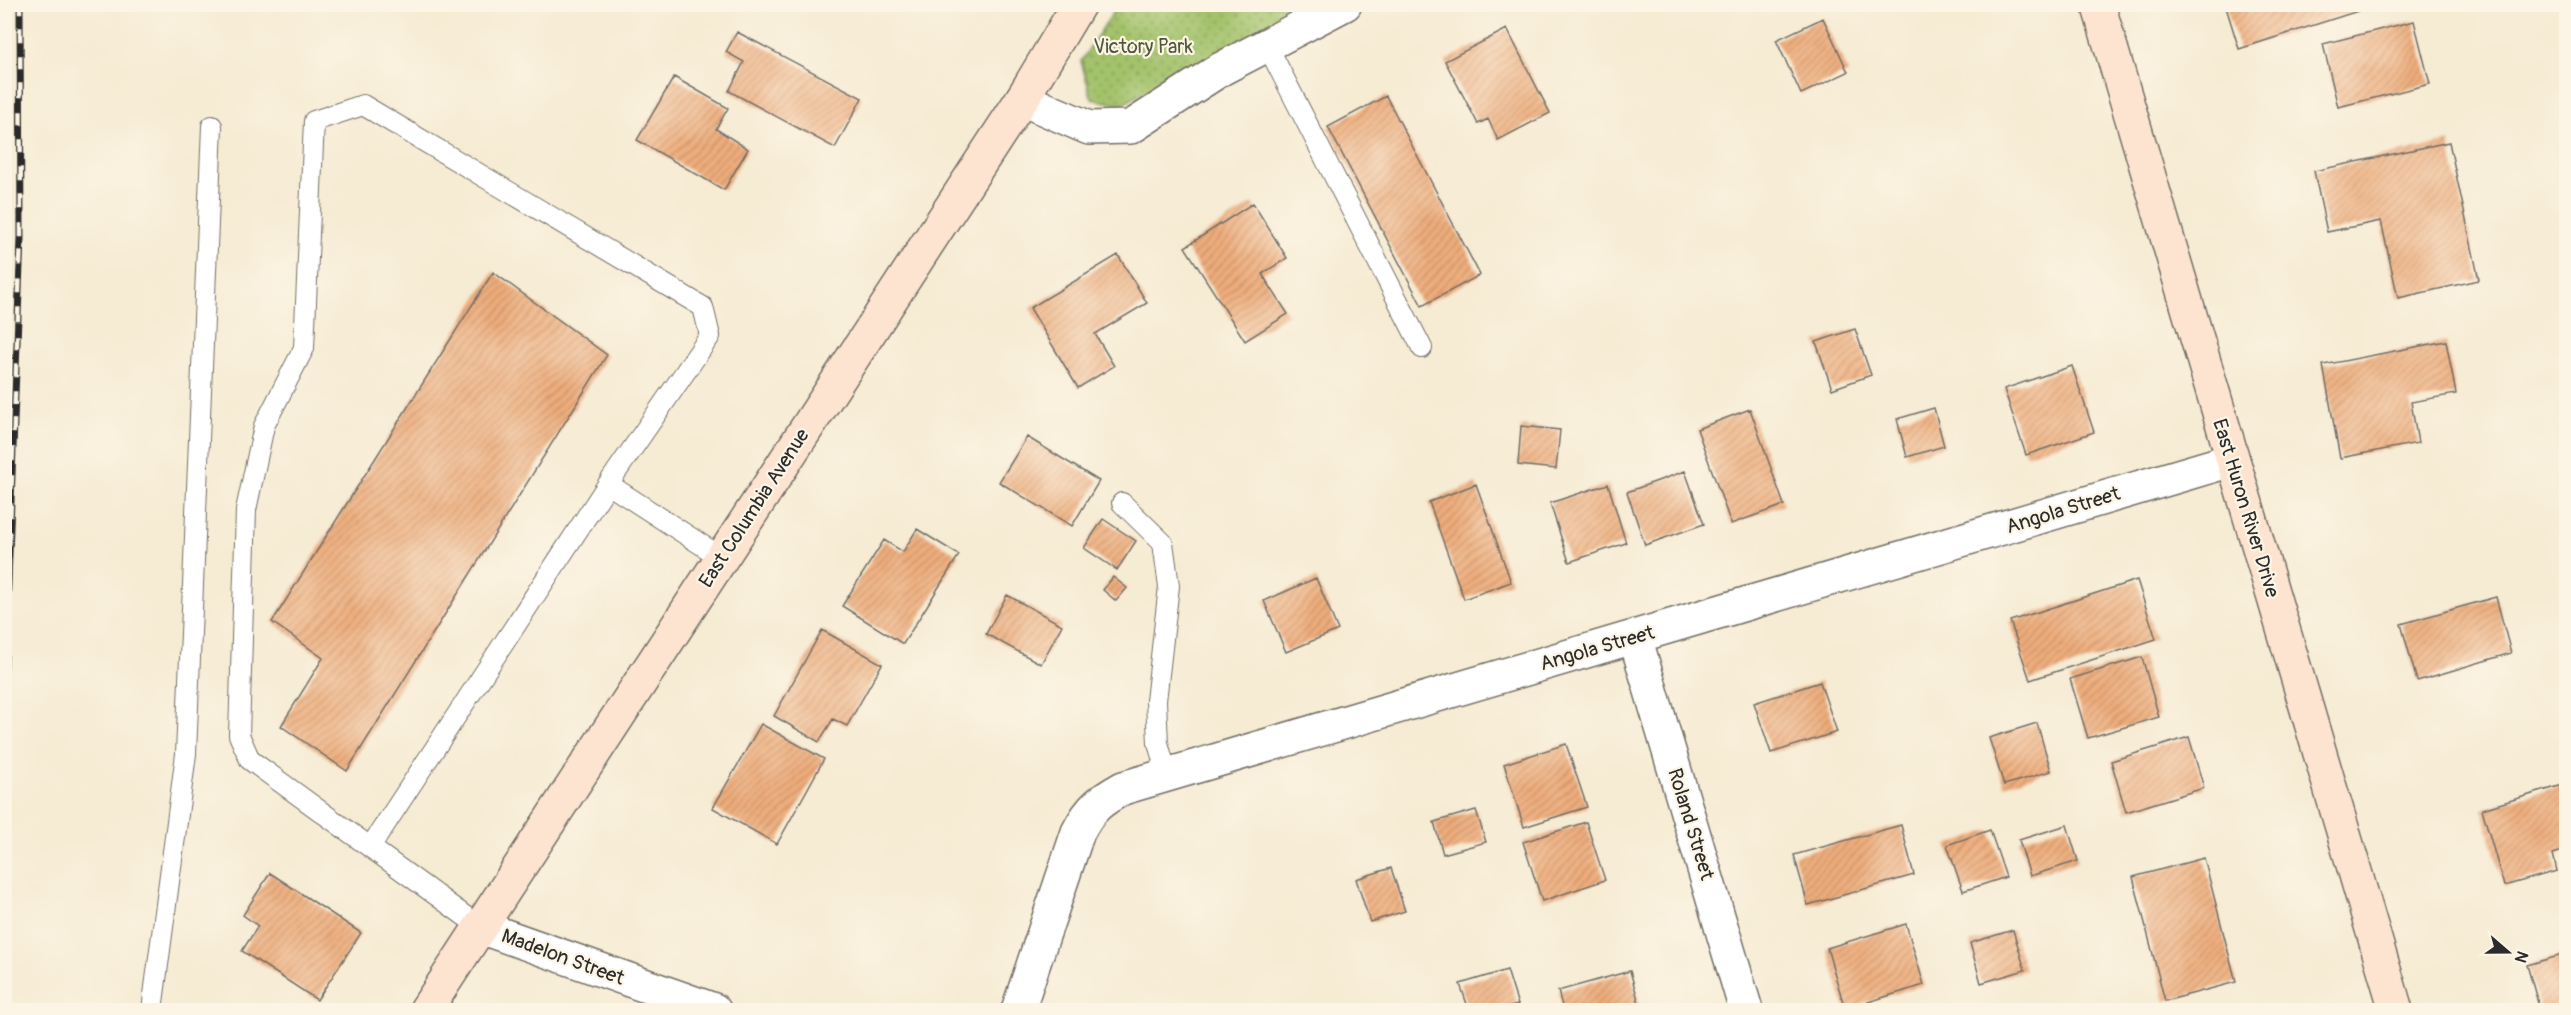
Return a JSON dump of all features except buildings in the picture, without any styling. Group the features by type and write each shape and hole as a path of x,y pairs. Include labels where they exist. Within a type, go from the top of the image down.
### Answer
{"street":[{"name":"East Columbia Avenue","path":"426,1011 1022,99 1080,4"},
{"path":"1022,99 1089,128 1131,127 1221,69 1345,4"},
{"name":"East Huron River Drive","path":"2098,4 2396,1011"},
{"name":"Angola Street","path":"1018,1011 1078,832 1096,803 1123,788 2232,460"},
{"name":"Roland Street","path":"1635,637 1746,1011"},
{"name":"Madelon Street","path":"480,927 714,1011"}],"lane":[{"path":"1267,45 1422,348"},
{"path":"371,846 608,484 710,336 703,307 363,105 314,121 304,348 264,426 246,510 239,735 250,760 480,927"},
{"path":"152,1011 186,754 212,126"},
{"path":"608,484 722,558"},
{"path":"1122,504 1163,543 1168,586 1156,700 1158,743 1167,775"}],"green space":[{"name":"Victory Park","path":"1118,5 1306,5 1121,105 1092,99 1081,61"}],"railway":[{"path":"4,685 21,238 20,4"}]}
